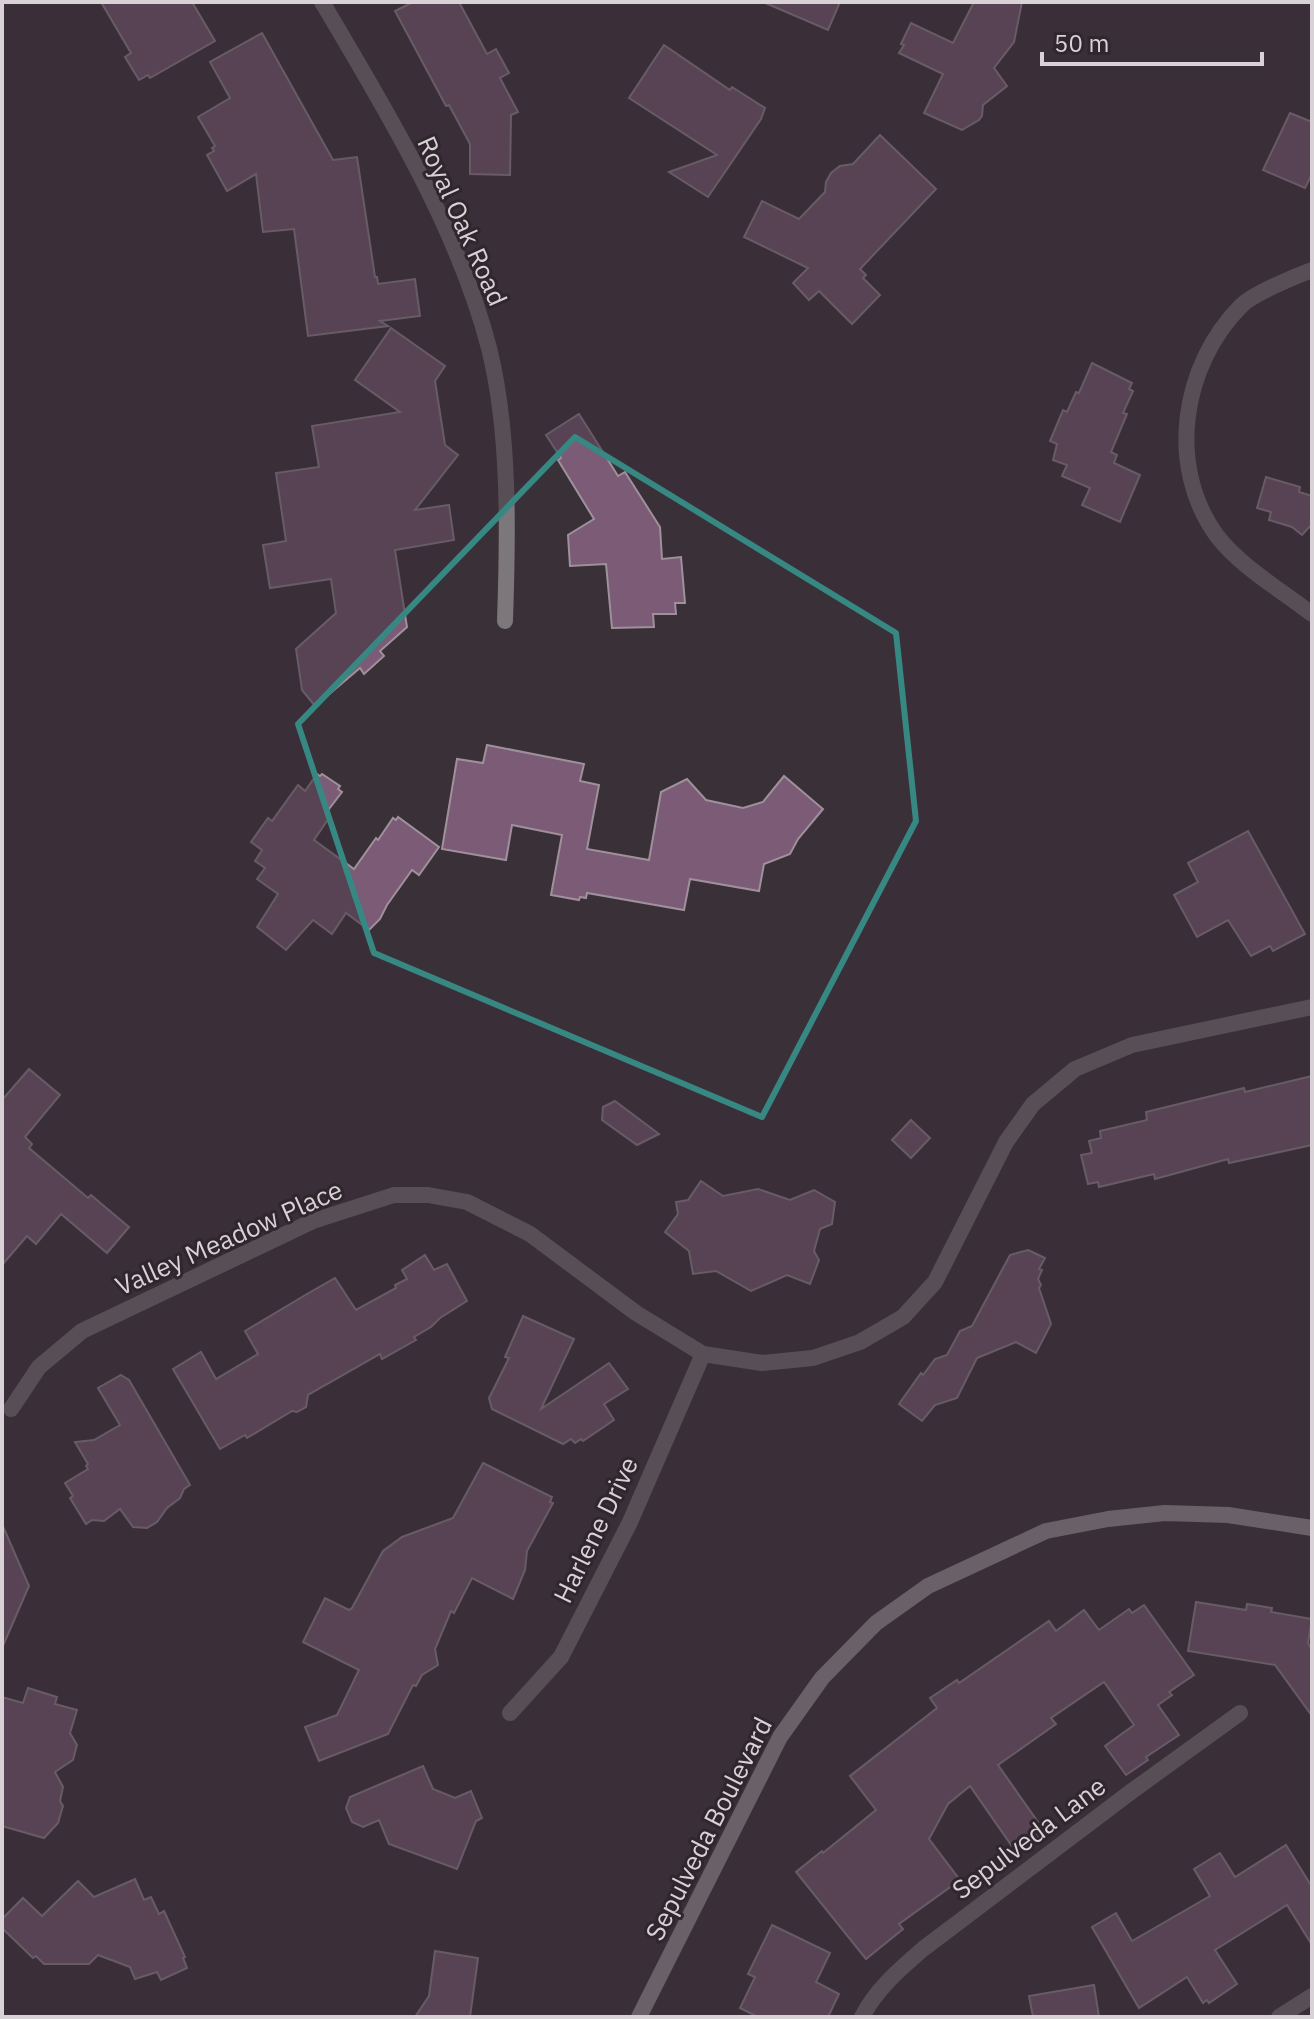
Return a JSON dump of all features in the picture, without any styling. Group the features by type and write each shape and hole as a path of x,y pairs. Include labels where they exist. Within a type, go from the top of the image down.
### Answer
{"main road":[{"name":"Sepulveda Boulevard","path":"639,2017 780,1737 822,1678 876,1623 928,1586 1046,1531 1108,1519 1165,1513 1228,1515 1312,1528"}],"street":[{"name":"Royal Oak Road","path":"325,3 428,191 472,291 490,351 501,426 507,529 505,621"},
{"path":"1312,270 1244,303 1216,335 1200,363 1186,417 1187,460 1200,505 1218,536 1245,563 1312,614"},
{"name":"Valley Meadow Place","path":"11,1409 39,1367 82,1331 313,1221 394,1195 428,1195 467,1202 480,1208 530,1234 636,1313 703,1354 762,1363 813,1358 860,1342 903,1317 935,1282 1006,1142 1033,1104 1075,1069 1132,1045 1312,1007"},
{"name":"Harlene Drive","path":"510,1713 561,1657 630,1522 703,1354"},
{"name":"Sepulveda Lane","path":"862,2017 871,2000 895,1973 923,1949 1108,1808 1240,1713"},
{"path":"1279,2017 1312,1996"}],"highlighted area":[{"path":"575,437 896,633 916,821 762,1117 374,953 298,724"}],"building":[{"path":"101,2 192,2 215,41 150,78 148,75 139,80 125,57 131,53"},
{"path":"413,2 459,2 487,54 496,49 509,73 500,78 518,112 511,115 510,175 470,174 470,144 395,11"},
{"path":"763,2 840,2 828,30"},
{"path":"974,2 1022,2 1014,42 994,68 1007,86 983,105 979,120 962,130 924,113 943,74 899,53 911,23 953,43"},
{"path":"262,33 333,160 357,157 375,277 378,284 415,279 420,316 380,321 388,326 308,336 294,229 263,232 256,174 227,191 207,155 214,151 212,148 215,146 198,117 230,98 210,62"},
{"path":"664,45 730,90 732,87 765,108 761,119 708,197 669,172 717,155 629,98"},
{"path":"1290,113 1312,122 1312,174 1305,188 1263,170"},
{"path":"880,135 936,189 860,269 866,275 863,278 880,295 852,324 819,291 809,300 793,283 808,268 744,237 762,201 799,219 825,192 831,173 840,166 853,164"},
{"path":"391,328 445,366 435,381 445,445 458,455 415,510 449,505 454,540 395,550 407,627 380,651 384,656 364,674 360,668 315,706 302,690 296,649 336,613 331,579 270,588 263,545 286,541 276,473 319,467 312,426 400,412 355,380"},
{"path":"1092,363 1132,383 1129,389 1133,391 1123,413 1127,414 1111,452 1117,455 1114,463 1140,475 1120,522 1082,505 1090,488 1062,476 1067,465 1053,460 1057,444 1050,441 1063,410 1067,412 1076,392 1079,393"},
{"path":"579,414 618,476 625,472 660,527 662,559 681,557 685,603 675,603 676,614 653,614 654,627 612,628 606,564 570,566 568,535 594,519 546,435"},
{"path":"1266,477 1300,487 1299,492 1312,496 1312,524 1302,535 1292,527 1269,520 1271,512 1257,508"},
{"path":"487,745 584,764 580,781 599,785 587,849 649,860 661,792 687,779 706,800 743,808 763,802 784,776 823,809 798,839 790,854 764,864 759,891 690,879 684,910 587,893 586,898 580,897 579,900 551,895 562,835 512,825 506,860 442,849 457,759 483,763"},
{"path":"317,774 340,786 338,789 342,792 326,813 329,818 314,840 354,869 393,818 396,820 398,817 439,847 419,875 412,870 380,919 369,930 346,913 332,934 313,920 286,950 257,927 278,894 257,879 265,868 255,861 262,850 251,842 268,818 272,821 298,785 305,791"},
{"path":"1248,831 1305,934 1273,951 1270,946 1251,956 1228,920 1197,937 1174,895 1198,882 1188,863"},
{"path":"29,1069 60,1095 25,1137 32,1144 29,1148 88,1198 91,1195 129,1227 107,1253 61,1214 36,1244 27,1236 2,1265 2,1100"},
{"path":"1312,1076 1312,1145 1229,1163 1228,1159 1155,1179 1154,1174 1099,1187 1098,1182 1088,1184 1081,1155 1092,1153 1089,1141 1101,1138 1100,1131 1147,1120 1146,1112 1244,1088 1245,1092"},
{"path":"615,1101 659,1134 637,1145 602,1120 603,1107"},
{"path":"911,1120 930,1138 911,1158 892,1140"},
{"path":"701,1181 723,1196 758,1189 790,1200 814,1190 835,1202 832,1224 820,1229 814,1251 819,1260 810,1284 787,1275 751,1291 716,1271 693,1274 689,1251 665,1232 678,1214 676,1202 688,1200"},
{"path":"1028,1250 1045,1258 1038,1279 1051,1324 1036,1353 1016,1342 977,1358 957,1398 935,1405 922,1421 899,1404 921,1373 923,1375 935,1359 947,1355 960,1331 972,1326 1010,1255"},
{"path":"425,1255 434,1270 447,1264 467,1301 414,1337 416,1340 382,1359 380,1354 308,1395 306,1407 292,1411 247,1438 245,1435 220,1449 173,1369 201,1352 216,1379 258,1354 245,1331 307,1294 335,1278 356,1310 396,1288 395,1285 407,1279 402,1270"},
{"path":"523,1316 574,1339 541,1409 609,1363 628,1389 604,1404 614,1420 583,1441 581,1439 575,1443 571,1439 563,1444 492,1409 489,1398 509,1358 505,1357"},
{"path":"121,1375 129,1380 190,1485 157,1522 147,1528 133,1527 120,1509 104,1521 92,1520 86,1524 65,1483 88,1469 75,1442 94,1440 120,1425 98,1388"},
{"path":"483,1463 552,1497 550,1502 553,1503 527,1551 525,1570 513,1599 472,1578 454,1613 451,1611 435,1649 438,1665 422,1675 416,1686 413,1685 388,1734 319,1761 305,1727 337,1715 359,1670 303,1642 325,1598 349,1610 352,1608 383,1551 402,1537 453,1518"},
{"path":"2,1524 29,1586 2,1648"},
{"path":"1196,1602 1246,1610 1247,1604 1312,1619 1308,1643 1312,1650 1312,1716 1275,1665 1188,1651"},
{"path":"1144,1605 1194,1675 1169,1692 1172,1695 1158,1705 1179,1735 1126,1775 1105,1746 1134,1725 1104,1682 1051,1718 1056,1724 998,1765 1045,1832 1016,1852 970,1786 948,1804 929,1839 960,1880 899,1924 903,1929 866,1959 796,1872 876,1810 850,1776 937,1708 930,1698 957,1680 959,1683 1049,1621 1056,1631 1084,1610 1099,1630 1129,1609 1132,1613"},
{"path":"28,1688 57,1697 55,1704 77,1710 70,1733 77,1745 73,1760 55,1772 63,1787 60,1801 63,1806 58,1823 44,1838 2,1826 2,1697 23,1703"},
{"path":"423,1766 433,1789 455,1798 471,1791 482,1818 476,1821 457,1869 389,1844 379,1820 363,1827 352,1822 346,1808 350,1797"},
{"path":"1286,1845 1312,1887 1312,1945 1287,1905 1215,1950 1237,1984 1209,2003 1207,2000 1203,2003 1187,1977 1139,2008 1092,1927 1116,1913 1132,1941 1210,1896 1194,1869 1220,1853 1235,1877"},
{"path":"135,1879 144,1900 151,1897 159,1914 164,1911 185,1957 187,1968 161,1980 157,1972 135,1979 130,1967 98,1955 89,1964 44,1964 36,1956 33,1958 2,1928 2,1919 23,1898 42,1916 78,1881 94,1897"},
{"path":"772,1925 830,1953 816,1982 839,1994 828,2017 758,2017 740,2008 755,1977 748,1974"},
{"path":"435,1951 478,1958 470,2017 415,2017 429,1996"},
{"path":"1094,1985 1099,2017 1033,2017 1029,1996"}]}
